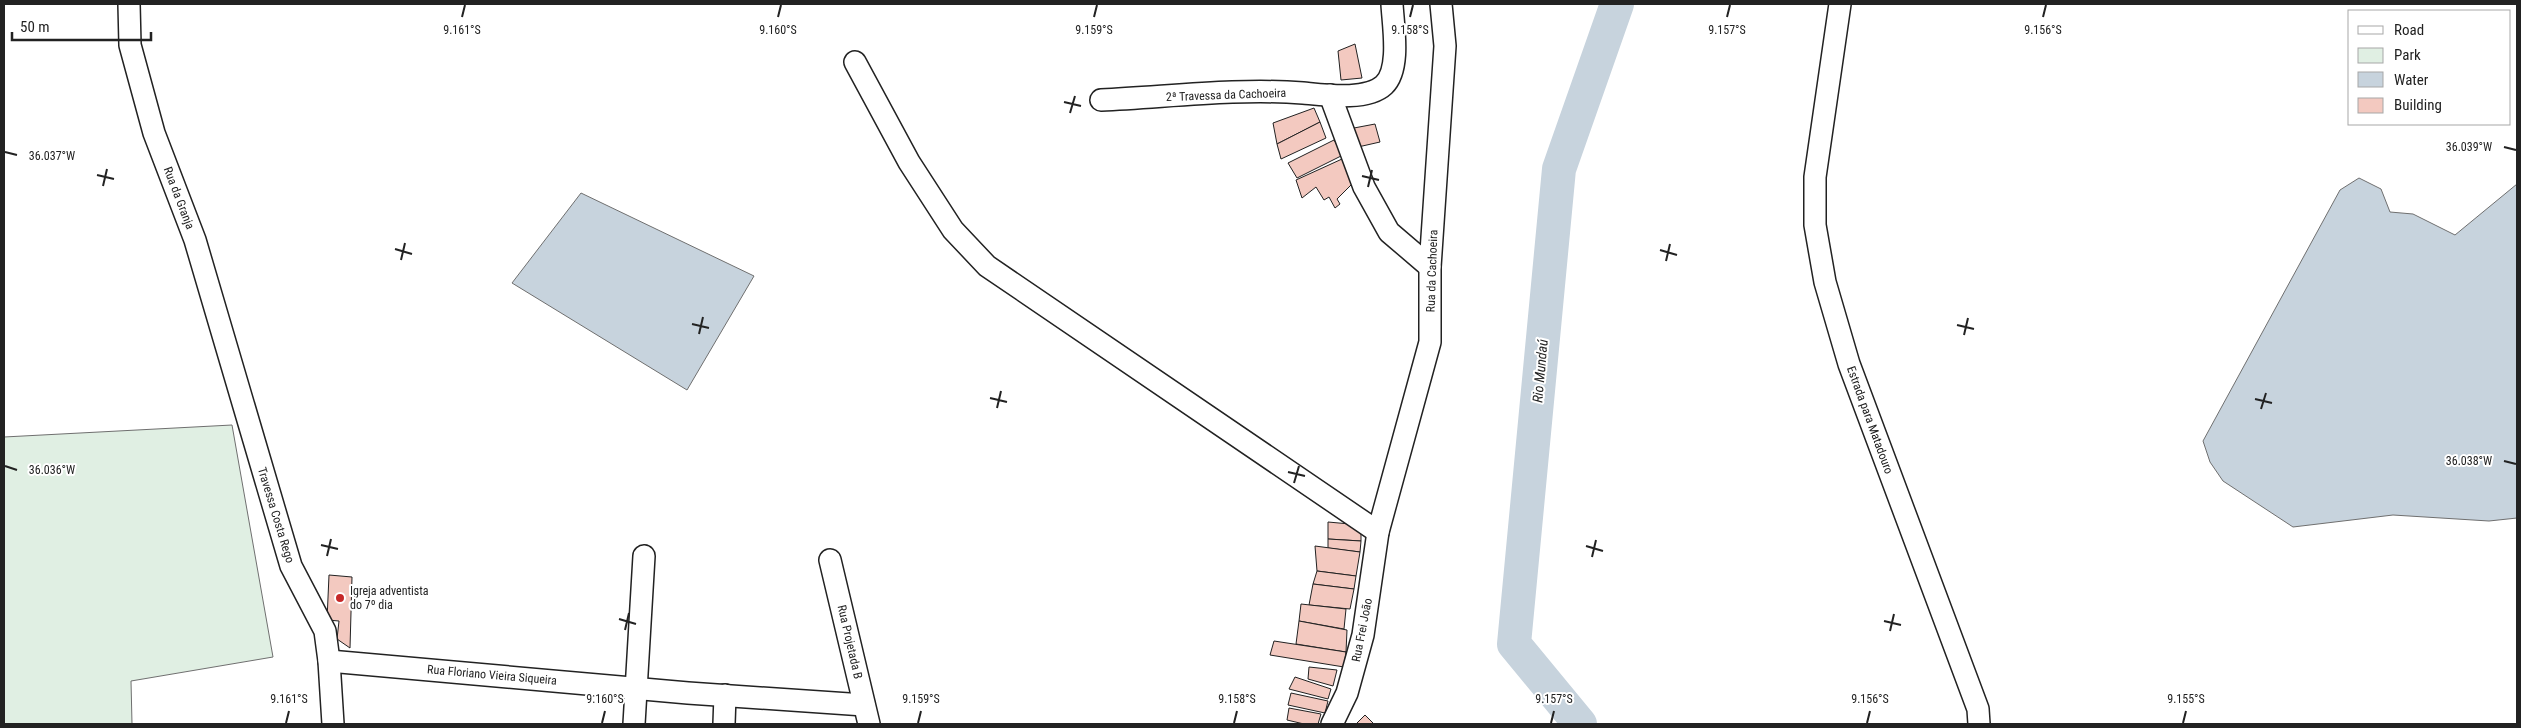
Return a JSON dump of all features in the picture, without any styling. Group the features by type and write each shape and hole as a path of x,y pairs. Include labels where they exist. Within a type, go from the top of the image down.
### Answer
{"street":[{"name":"Rua da Granja","path":"129,4 130,45 154,133 194,240 240,390"},
{"name":"2ª Travessa da Cachoeira","path":"1101,100 1272,91 1359,96 1384,86 1390,78 1395,62 1392,4"},
{"name":"Rua da Cachoeira","path":"1378,532 1430,342 1430,267 1445,46 1441,4"},
{"name":"Estrada para Matadouro","path":"1840,4 1815,177 1815,225 1825,282 1849,364 1978,709 1979,724"},
{"path":"855,62 909,162 954,230 987,266 1378,532"},
{"path":"1330,95 1364,187 1388,232 1430,267"},
{"name":"Travessa Costa Rego","path":"240,390 291,566 325,631 333,724"},
{"name":"Rua Frei João","path":"1332,724 1348,693 1363,635 1378,532"},
{"path":"634,724 644,556"},
{"name":"Rua Projetada B","path":"830,560 867,715"},
{"name":"Rua Floriano Vieira Siqueira","path":"329,661 726,696 867,715"},
{"path":"724,724 726,696"}],"green space":[{"path":"232,425 273,657 131,681 132,724 4,724 4,437"}],"water":[{"path":"2359,178 2381,189 2390,212 2413,214 2455,235 2517,184 2517,518 2489,521 2393,515 2293,527 2223,481 2210,462 2203,441 2340,190"},
{"path":"581,193 754,276 687,390 512,283"}],"building":[{"path":"1355,44 1362,78 1341,80 1338,51"},
{"path":"1314,108 1320,122 1277,144 1273,123"},
{"path":"1320,122 1326,138 1281,159 1277,144"},
{"path":"1375,124 1380,142 1358,147 1354,128"},
{"path":"1334,140 1343,155 1297,178 1288,163"},
{"path":"1342,159 1352,184 1337,199 1340,204 1335,208 1329,197 1324,200 1316,187 1302,198 1296,180"},
{"path":"1328,522 1361,525 1361,541 1328,539"},
{"path":"1328,539 1361,541 1360,552 1328,548"},
{"path":"1315,546 1360,552 1356,576 1317,571"},
{"path":"1317,571 1356,576 1354,589 1313,584"},
{"name":"Igreja adventista do 7º dia","path":"329,575 352,577 350,648 337,639 339,621 327,620"},
{"path":"1313,584 1354,589 1350,609 1309,605"},
{"path":"1301,604 1346,609 1344,629 1299,621"},
{"path":"1299,621 1347,630 1346,652 1296,644"},
{"path":"1274,641 1346,652 1344,667 1270,655"},
{"path":"1309,667 1337,670 1333,686 1308,679"},
{"path":"1295,677 1331,689 1328,699 1289,689"},
{"path":"1291,693 1328,701 1325,713 1288,705"},
{"path":"1289,708 1321,714 1318,724 1304,724 1287,720"},
{"path":"1365,715 1374,724 1356,724"}],"waterway":[{"name":"Rio Mundaú","path":"1580,724 1514,644 1559,169 1617,4"}],"place":[{"name":"Igreja adventista do 7º dia","path":"340,598"}]}
